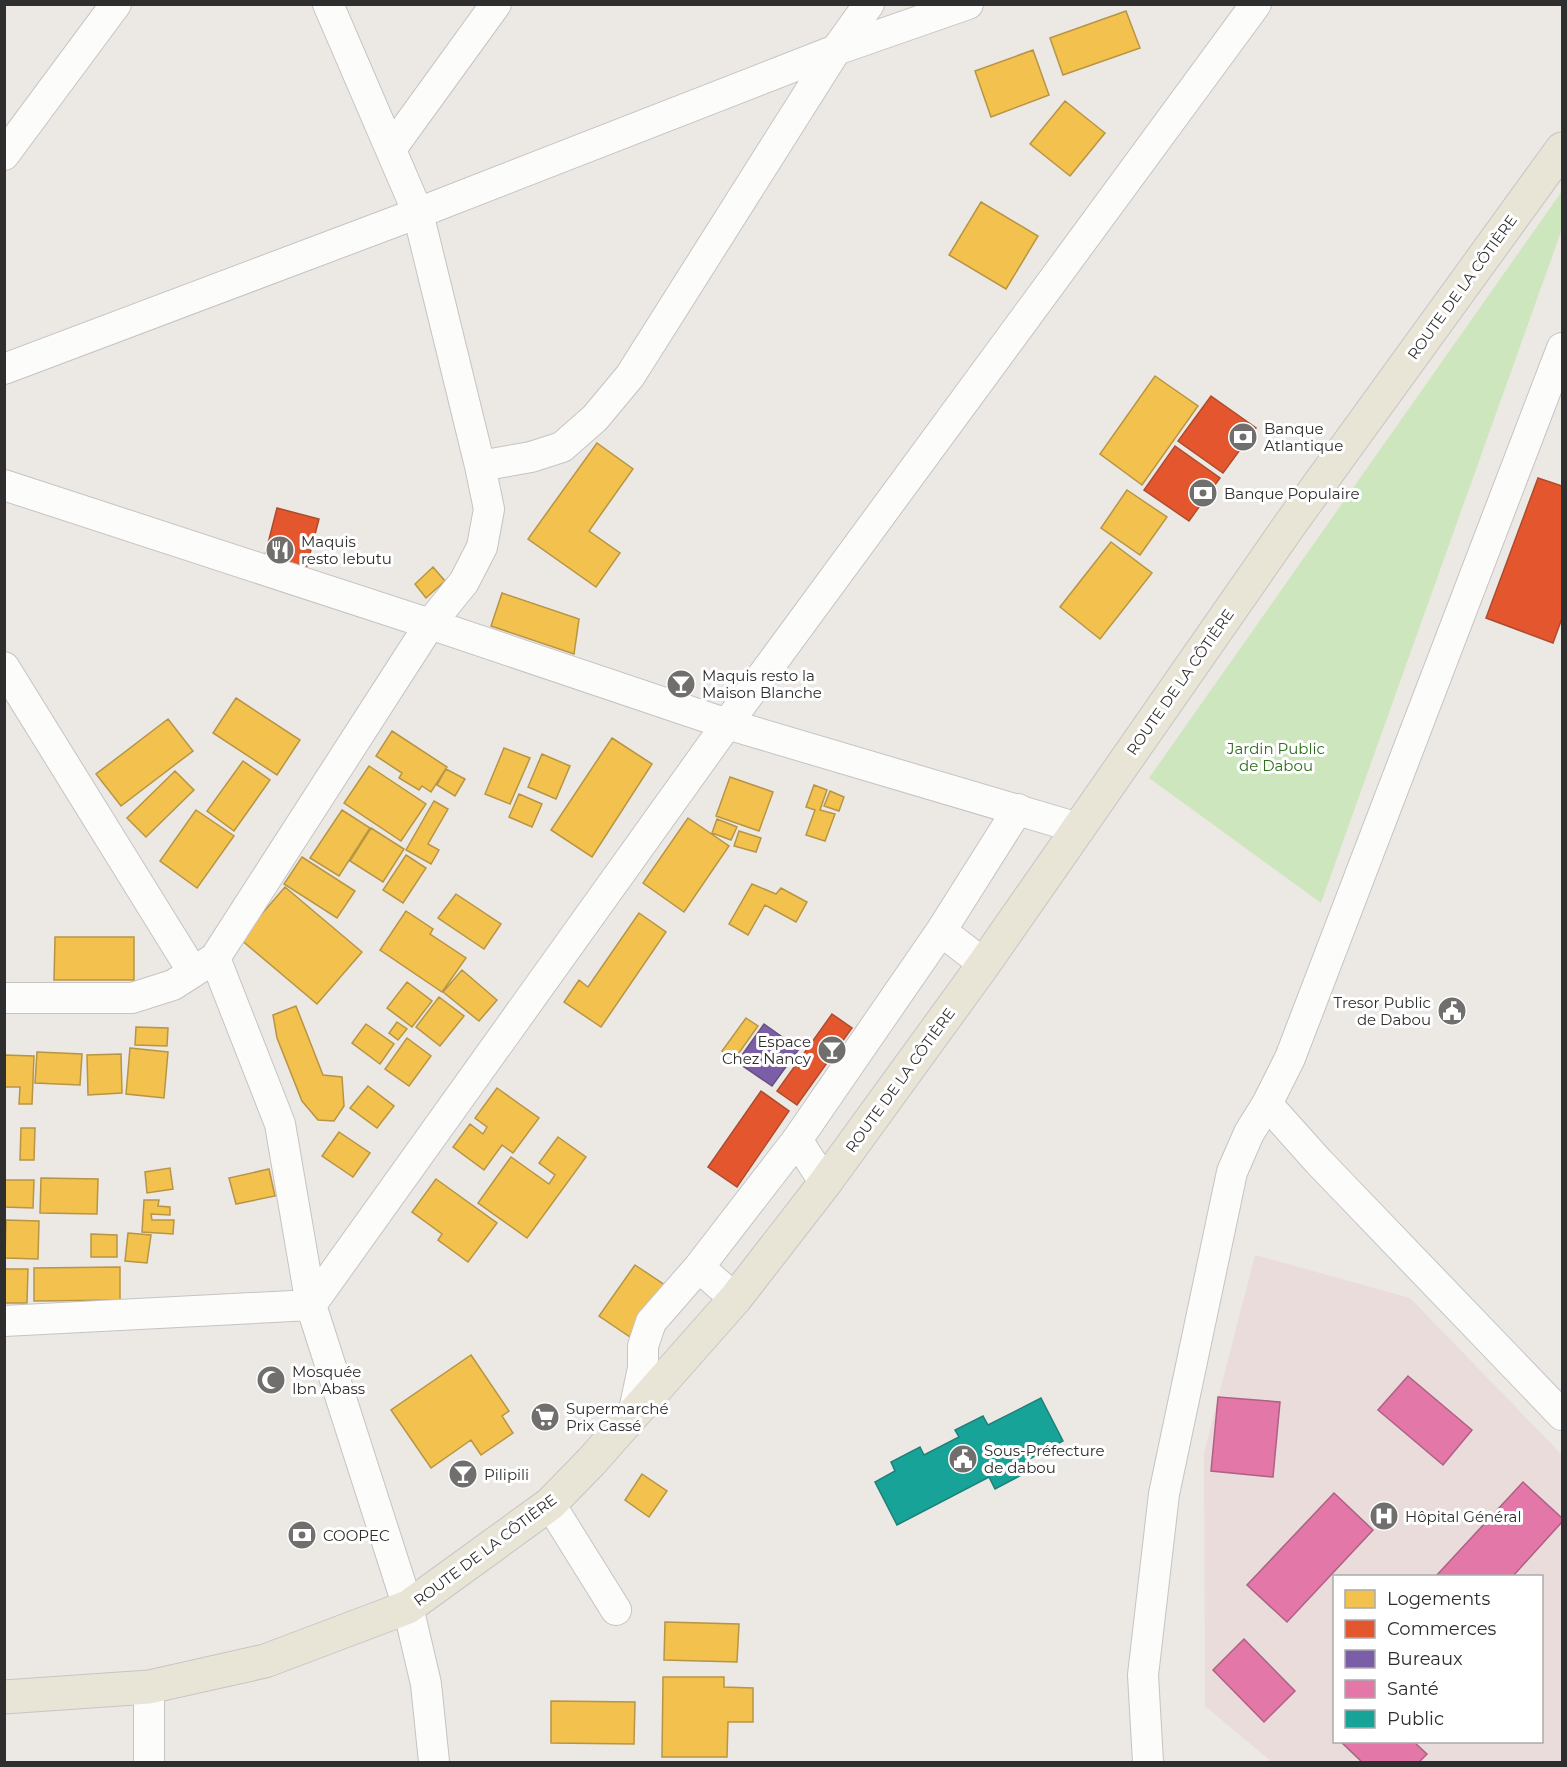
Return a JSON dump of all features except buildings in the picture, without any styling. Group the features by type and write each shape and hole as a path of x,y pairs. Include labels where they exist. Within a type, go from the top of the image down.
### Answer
{"main road":[{"name":"ROUTE DE LA CÔTIÈRE","path":"4,1697 149,1687 266,1661 408,1607 550,1504 633,1415 735,1299 825,1183 984,964 1298,514 1563,148"}],"street":[{"path":"4,155 116,4"},
{"path":"4,998 132,998 173,985 204,965 430,624 464,582 482,547 489,509 418,213 328,4"},
{"path":"391,149 496,4"},
{"path":"480,466 531,457 562,447 595,418 630,376 836,50 869,4"},
{"path":"4,369 418,213 836,50 968,4"},
{"path":"311,1305 727,724 1256,4"},
{"path":"1148,1762 1143,1675 1164,1494 1232,1172 1249,1133 1267,1104 1290,1058 1563,348"},
{"path":"4,485 727,724 1078,828"},
{"path":"4,667 204,965 280,1124 311,1305 408,1607 426,1684 434,1762"},
{"path":"633,1415 643,1368 643,1346 651,1323 699,1267 797,1140 941,931 1018,809"},
{"path":"941,931 984,964"},
{"path":"1267,1104 1318,1161 1563,1415"},
{"path":"797,1140 825,1183"},
{"path":"699,1267 735,1299"},
{"path":"4,1321 311,1305"},
{"path":"550,1504 616,1610"},
{"path":"149,1687 149,1762"}],"shaded area":[{"name":"Hôpital Général","path":"1255,1255 1410,1298 1562,1455 1562,1762 1272,1762 1205,1706 1204,1453"}],"green space":[{"name":"Jardin Public de Dabou","path":"1562,191 1562,229 1321,903 1149,778"}],"place":[{"name":"Banque Atlantique","path":"1243,437"},
{"name":"Banque Populaire","path":"1203,493"},
{"name":"Maquis resto lebutu","path":"280,550"},
{"name":"Maquis resto la Maison Blanche","path":"681,684"},
{"name":"Tresor Public de Dabou","path":"1452,1011"},
{"name":"Espace Chez Nancy","path":"832,1050"},
{"name":"Mosquée Ibn Abass","path":"271,1380"},
{"name":"Supermarché Prix Cassé","path":"545,1417"},
{"name":"Sous-Préfecture de dabou","path":"963,1459"},
{"name":"Pilipili","path":"463,1474"},
{"name":"Hôpital Général","path":"1384,1516"},
{"name":"COOPEC","path":"302,1535"}]}
